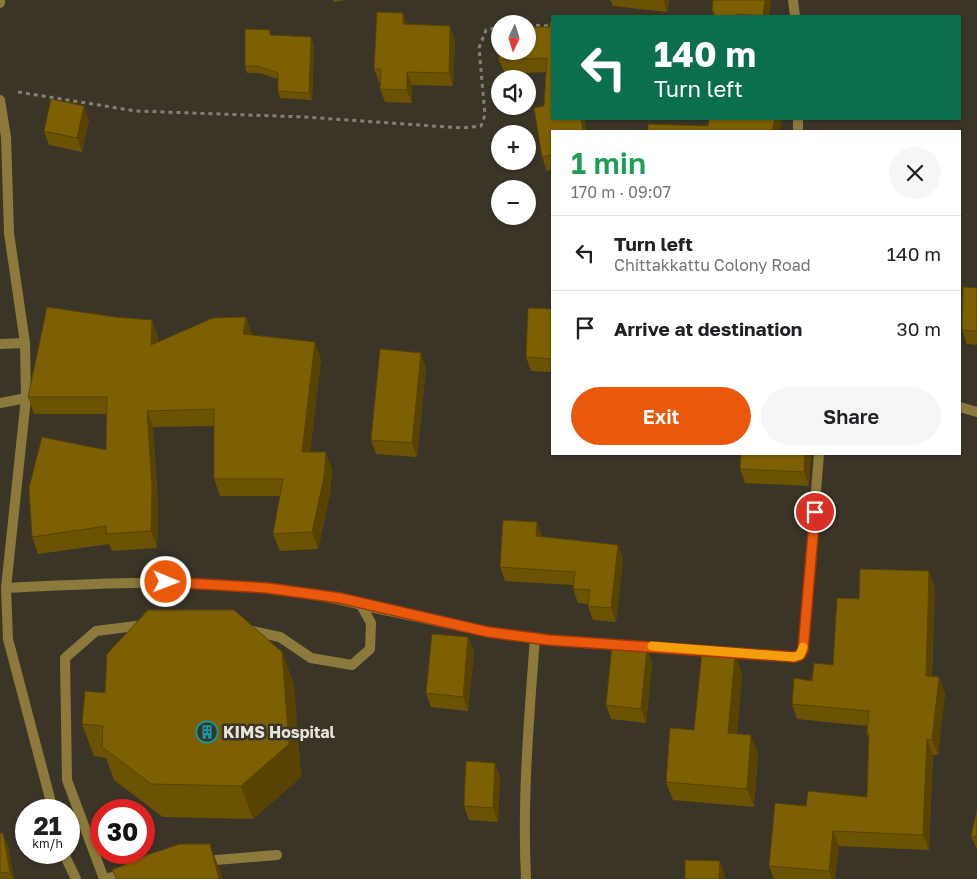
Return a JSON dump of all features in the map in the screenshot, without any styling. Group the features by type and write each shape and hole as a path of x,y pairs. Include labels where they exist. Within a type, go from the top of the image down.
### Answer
{"street":[{"path":"793,0 795,15"},
{"path":"0,100 10,233 26,343 26,398 6,588 8,640 50,799"},
{"path":"0,344 26,343"},
{"path":"0,403 26,398"},
{"path":"961,407 977,412"},
{"path":"6,588 131,581 201,582 267,588 340,598 361,605 488,632 535,638 794,657 800,655 804,641 819,455"},
{"path":"235,628 280,637 311,658 352,664 370,649 371,623 361,605"},
{"path":"140,872 103,879 67,780 65,658 96,631 152,624"},
{"path":"526,879 528,741 535,638"},
{"path":"195,861 277,855"},
{"path":"68,864 76,879"}],"path":[{"path":"536,25 551,26"},
{"path":"10,91 136,110 306,117 462,128 481,126 485,115 479,48 486,30 491,29"}],"building":[{"path":"713,0 765,0 763,15 714,15 714,11 712,11"},
{"path":"377,12 403,13 403,24 450,26 449,73 407,72 407,90 380,89 381,69 374,69"},
{"path":"551,22 551,120 581,120 583,130 551,130 551,155 542,157 535,115 536,108 544,106 547,58 536,58 536,27 549,27"},
{"path":"245,29 270,30 270,35 311,37 309,93 278,91 278,73 258,66 245,66"},
{"path":"51,99 84,106 77,138 44,131"},
{"path":"709,120 775,120 772,130 648,130 648,124 708,126"},
{"path":"963,287 977,288 977,331 962,330"},
{"path":"47,307 115,317 152,320 151,345 213,318 246,317 243,334 315,342 302,452 326,452 324,477 312,532 273,534 283,479 214,479 214,409 147,411 152,487 151,531 106,534 106,526 32,537 29,488 42,437 106,450 107,397 28,397"},
{"path":"528,308 551,309 551,359 526,357"},
{"path":"380,349 421,353 412,443 371,440"},
{"path":"741,455 805,455 804,472 740,469"},
{"path":"503,520 537,522 536,536 618,545 611,608 588,606 590,590 573,589 575,572 500,567"},
{"path":"860,569 929,571 926,676 939,677 932,740 927,739 923,835 833,831 829,871 769,866 775,803 806,806 808,791 867,797 869,711 792,704 794,678 812,681 814,663 833,665 837,598 859,599"},
{"name":"KIMS Hospital","path":"148,610 234,610 282,652 289,744 241,786 151,784 102,747 103,726 82,724 85,691 105,693 107,654"},
{"path":"432,634 468,637 463,697 426,693"},
{"path":"612,646 647,649 641,709 606,705"},
{"path":"702,652 735,655 728,733 751,735 747,789 666,782 670,728 694,730"},
{"path":"466,761 495,763 493,808 464,806"},
{"path":"977,810 977,837 971,836"},
{"path":"0,833 3,833 10,872 0,873"},
{"path":"180,844 210,844 219,879 117,879 112,870 126,864 155,864 155,852"},
{"path":"685,860 720,861 719,879 685,879"}],"slow traffic":[{"path":"652,646 794,657 800,655 803,647"}],"place":[{"name":"KIMS Hospital","path":"207,732"}],"route":[{"path":"166,582 201,582 267,588 340,598 361,605 488,632 509,633 549,640 794,657 800,655 803,650 815,512"}]}
